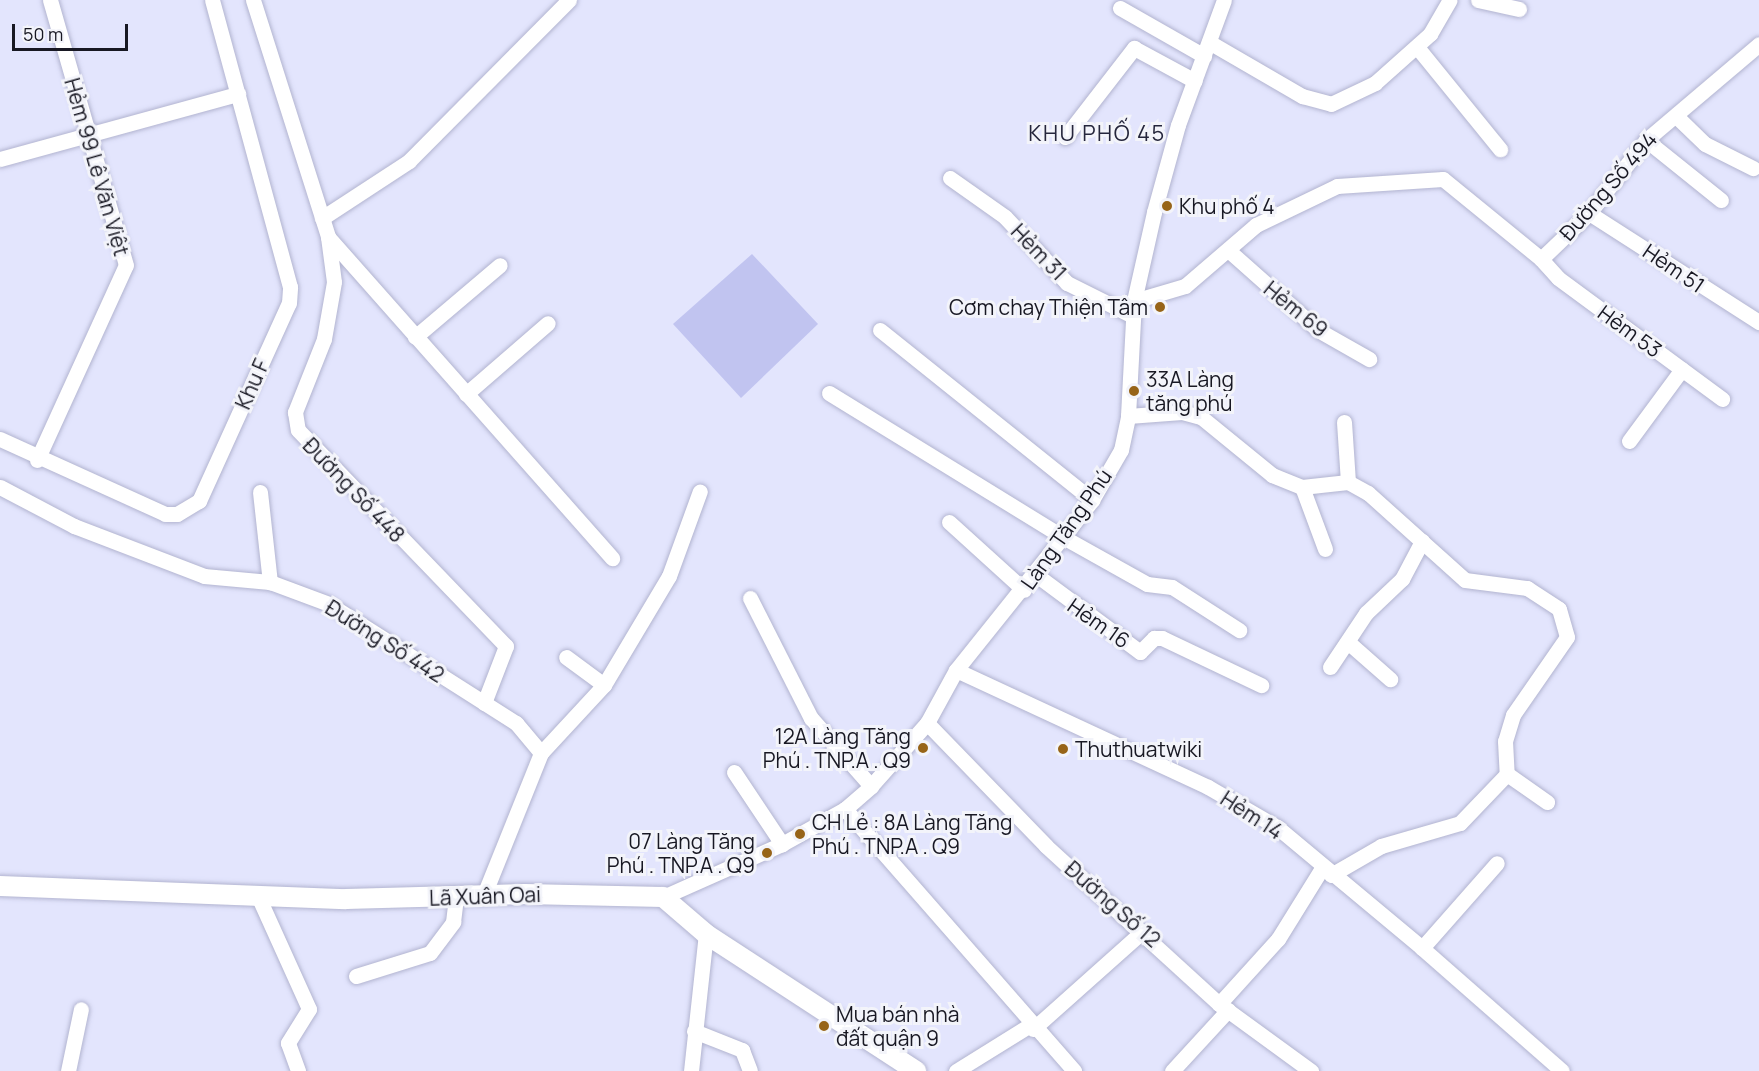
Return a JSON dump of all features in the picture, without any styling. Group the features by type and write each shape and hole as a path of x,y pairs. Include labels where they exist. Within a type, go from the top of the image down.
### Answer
{"main road":[{"name":"Lã Xuân Oai","path":"0,886 258,896 663,897"},
{"path":"663,897 706,934 916,1071"}],"street":[{"name":"Hẻm 99 Lê Văn Việt","path":"37,460 126,265 50,0"},
{"name":"Khu F","path":"0,439 37,460 165,514 177,514 199,501 289,303 282,256 212,0"},
{"name":"Đường Số 448","path":"253,0 328,237 334,282 324,339 295,412 298,430 506,646 484,703"},
{"path":"322,218 409,161 570,0"},
{"name":"Làng Tăng Phú","path":"663,897 782,844 845,809 871,786 927,723 956,670 1024,590 1092,500 1121,450 1128,416 1134,309 1195,81 1224,0"},
{"path":"1120,8 1302,96 1331,104 1356,97 1417,47 1450,0"},
{"path":"1478,0 1518,9"},
{"name":"Đường Số 494","path":"1541,259 1589,213 1646,140 1759,44"},
{"path":"1417,47 1500,149"},
{"path":"1065,137 1134,48 1195,81"},
{"path":"0,159 238,94"},
{"path":"1676,116 1706,144 1753,168"},
{"path":"1646,140 1721,200"},
{"name":"Hẻm 31","path":"950,178 1005,217 1067,283 1134,309"},
{"path":"1134,309 1185,286 1256,225 1299,200 1337,186 1416,178 1443,179 1460,188 1541,259"},
{"name":"Hẻm 51","path":"1589,213 1759,322"},
{"path":"328,237 612,558"},
{"name":"Hẻm 69","path":"1228,250 1318,330 1369,359"},
{"name":"Hẻm 53","path":"1541,259 1558,278 1722,399"},
{"path":"415,337 500,265"},
{"path":"466,394 548,324"},
{"path":"880,330 1092,500"},
{"path":"1629,441 1682,369"},
{"path":"829,393 1063,537 1147,584 1172,587 1239,630"},
{"path":"1128,416 1182,412 1201,417 1272,475 1302,487 1348,482 1368,493 1465,580 1527,588 1559,609 1567,621 1567,637 1506,728 1507,774 1460,823 1381,846 1327,871 1278,939 1172,1071"},
{"path":"1344,422 1348,482"},
{"name":"Đường Số 442","path":"0,487 75,526 204,576 270,582 329,604 516,723 541,753"},
{"path":"1302,487 1325,549"},
{"path":"484,895 541,753 604,685 669,576 700,491"},
{"path":"260,492 270,582"},
{"path":"949,522 1024,590"},
{"path":"1330,667 1349,643 1366,613 1402,579 1422,541"},
{"name":"Hẻm 16","path":"1035,574 1140,652 1155,638 1162,638 1262,685"},
{"path":"750,598 811,717 871,786"},
{"path":"1349,643 1390,679"},
{"path":"566,657 604,685"},
{"name":"Hẻm 14","path":"956,670 1208,787 1277,827 1422,948 1562,1071"},
{"name":"Đường Số 12","path":"927,723 1046,846 1143,931 1224,1007 1311,1071"},
{"path":"734,772 782,844"},
{"path":"1507,774 1547,802"},
{"path":"845,809 1031,1027 1074,1071"},
{"path":"1422,948 1497,863"},
{"path":"258,896 309,1009 288,1043 298,1071"},
{"path":"356,976 430,953 453,922 456,897"},
{"path":"956,1071 1031,1027 1143,931"},
{"path":"691,1071 706,934"},
{"path":"68,1071 81,1009"},
{"path":"694,1031 742,1050 750,1071"}],"shaded area":[{"path":"752,254 818,324 741,398 673,324"}],"place":[{"name":"Khu phố 4","path":"1167,206"},
{"name":"Cơm chay Thiện Tâm","path":"1160,307"},
{"name":"33A Làng tăng phú","path":"1134,391"},
{"name":"12A Làng Tăng Phú . TNP.A . Q9","path":"923,748"},
{"name":"Thuthuatwiki","path":"1063,749"},
{"name":"CH Lẻ : 8A Làng Tăng Phú . TNP.A . Q9","path":"800,834"},
{"name":"07 Làng Tăng Phú . TNP.A . Q9","path":"767,853"},
{"name":"Mua bán nhà đất quận 9","path":"824,1026"}],"district":[{"name":"KHU PHỐ 45","path":"1097,134"}]}
